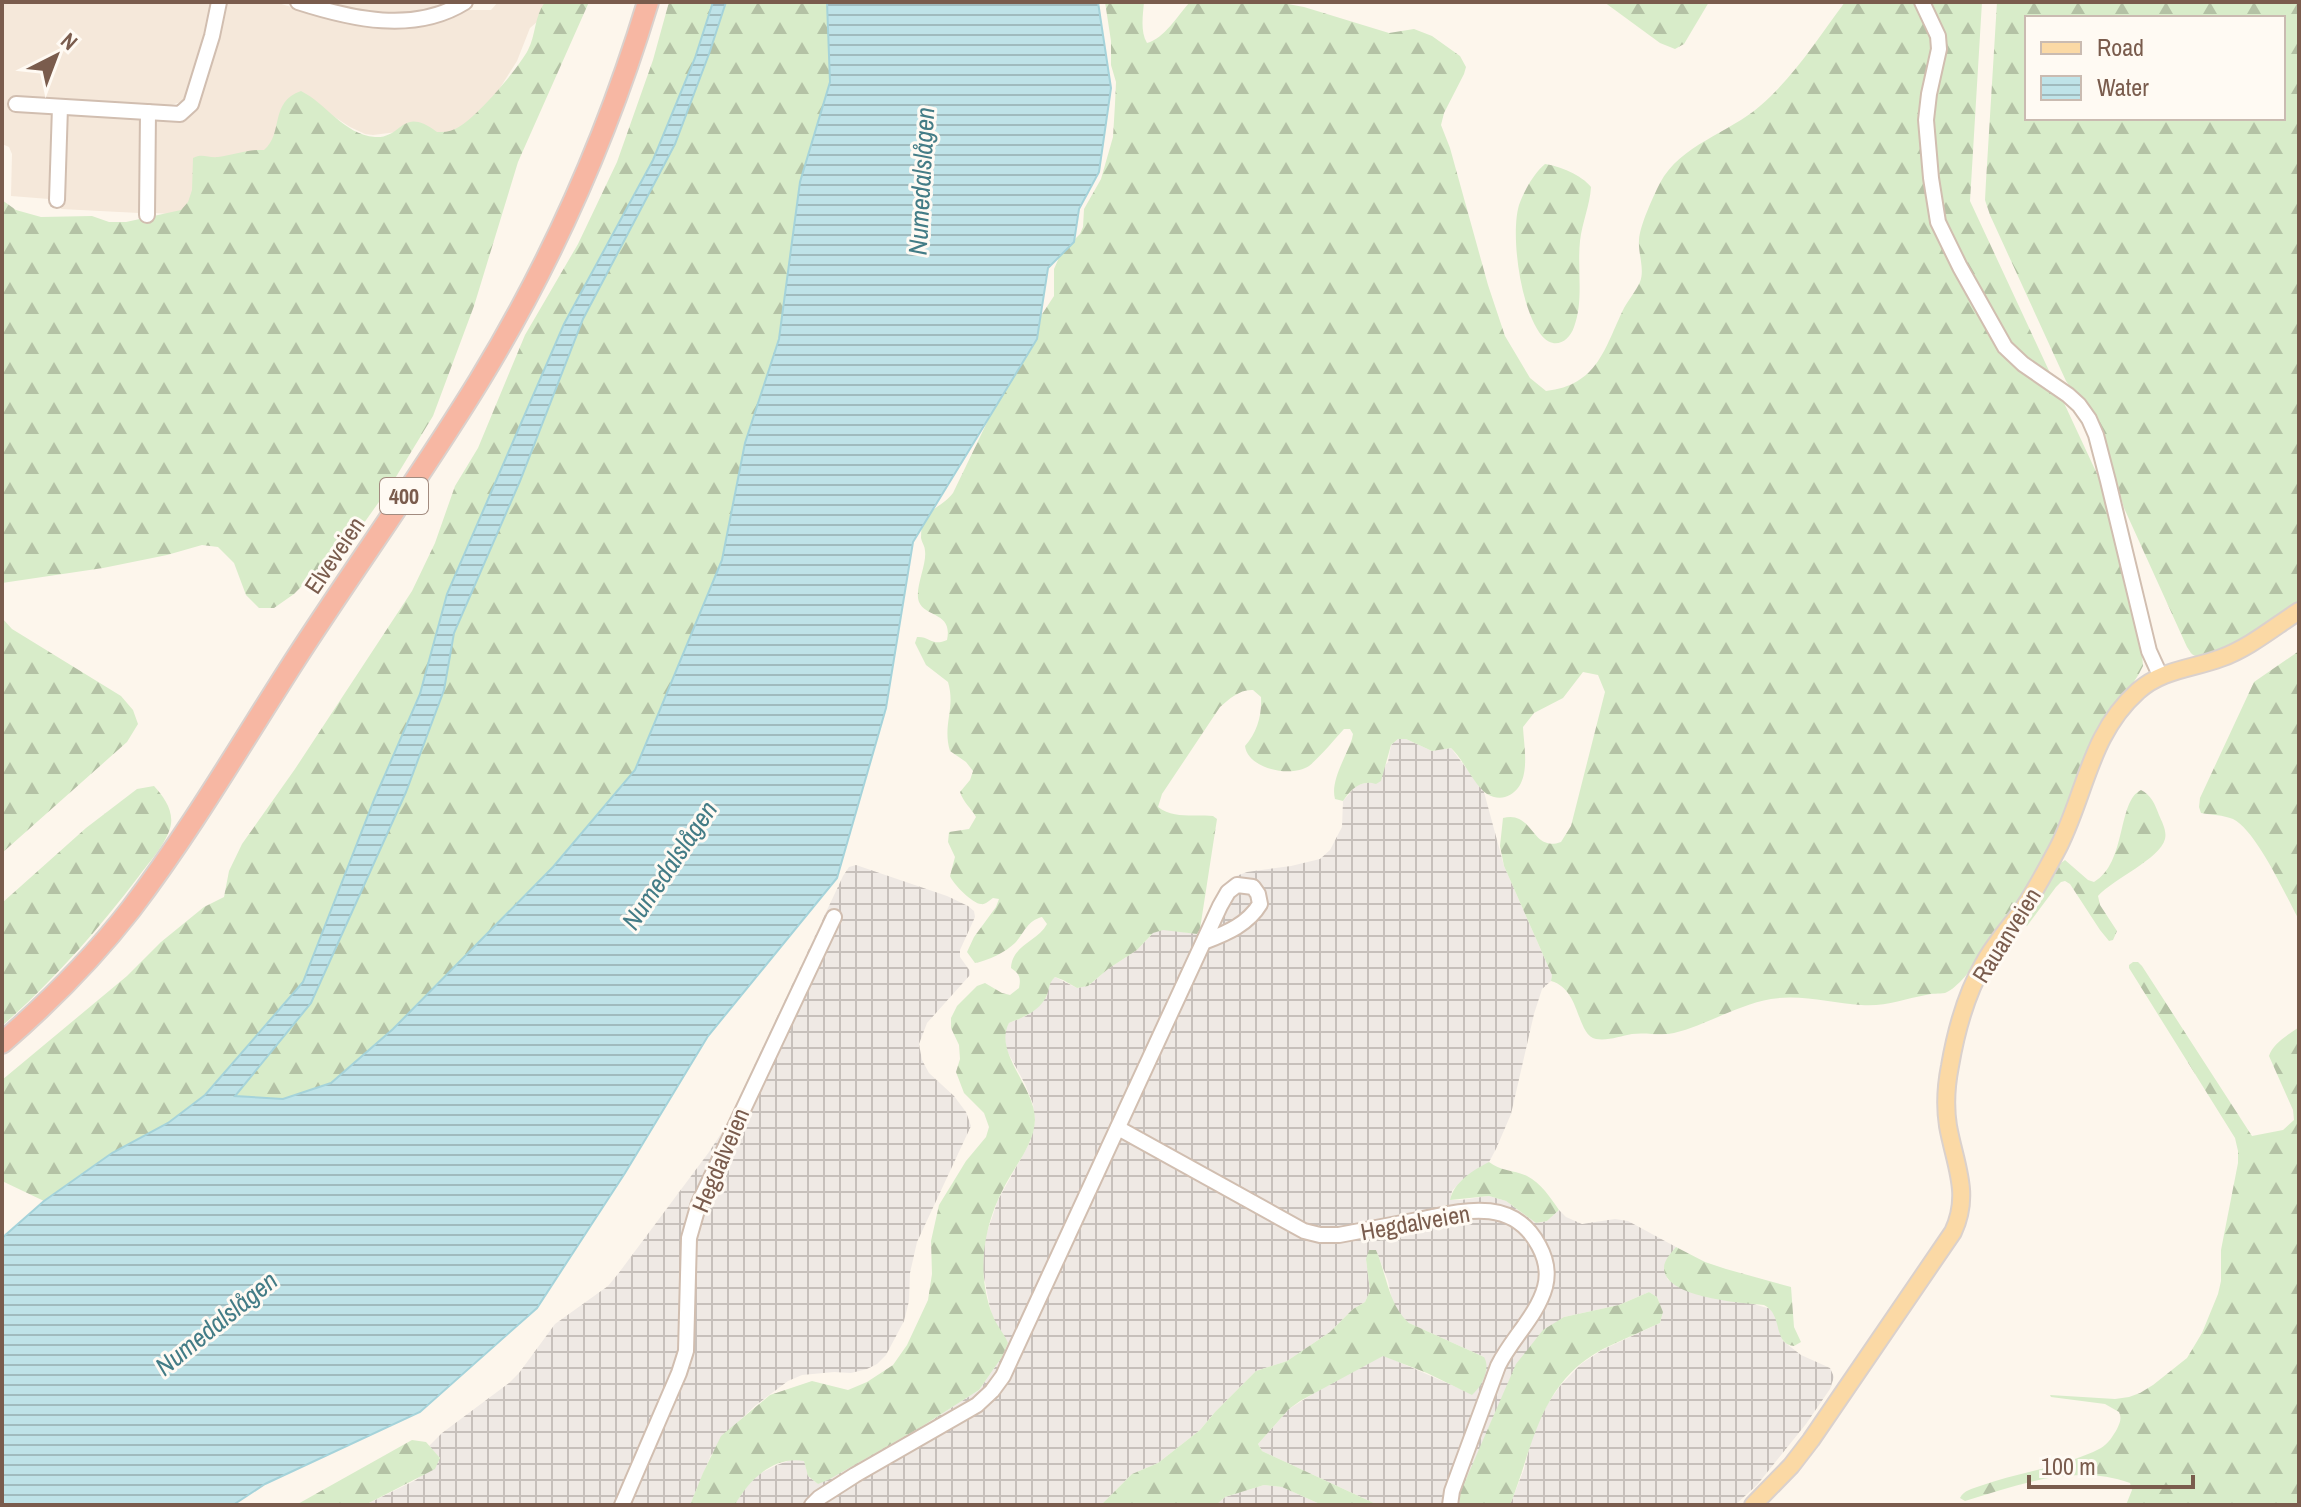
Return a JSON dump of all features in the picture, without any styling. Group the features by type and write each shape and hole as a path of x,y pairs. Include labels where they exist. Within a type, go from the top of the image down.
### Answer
{"highway":[{"name":"Elveveien","path":"2,1043 44,1005 129,912 455,420 508,332 572,206 633,52 648,2"}],"main road":[{"name":"Rauanveien","path":"1753,1505 1811,1440 1953,1232 1960,1215 1962,1192 1948,1122 1947,1083 1954,1046 1970,994 1991,951 2023,909 2057,850 2074,813 2092,758 2106,731 2127,702 2160,675 2233,653 2299,611"}],"street":[{"path":"16,104 180,114 191,104 219,2"},
{"path":"298,2 339,15 400,23 452,10 465,2"},
{"path":"1922,2 1938,36 1939,49 1926,120 1938,222 2005,347 2023,364 2068,395 2089,419 2108,481 2149,651 2160,675"},
{"path":"57,200 60,107"},
{"path":"147,215 148,112"},
{"name":"Hegdalveien","path":"622,1505 686,1351 689,1238 699,1203 834,917"},
{"path":"812,1505 855,1475 977,1405 992,1391 1009,1365 1206,941"},
{"name":"Hegdalveien","path":"1118,1128 1304,1231 1339,1235 1466,1210 1488,1210 1509,1216 1532,1234 1545,1258 1548,1273 1545,1288 1537,1308 1498,1366 1452,1491 1450,1505"}],"shaded area":[{"path":"2,2 210,3 204,42 188,94 181,102 168,106 62,103 53,112 49,199 11,196 12,154 9,147 2,144"},
{"path":"225,2 275,2 336,21 389,29 440,20 466,10 491,10 498,2 548,2 530,28 517,61 500,88 483,137 397,132 365,134 327,112 307,110 272,150 186,209 169,214 155,213 152,119 187,117 195,111 211,62"},
{"path":"317,2 450,2 419,12 377,16"},
{"path":"66,115 142,117 139,213 61,209"},
{"path":"1398,739 1406,739 1432,751 1451,748 1484,792 1504,866 1552,975 1551,981 1542,989 1511,1114 1496,1149 1489,1162 1461,1181 1452,1191 1450,1200 1489,1196 1506,1201 1536,1223 1547,1221 1559,1210 1582,1224 1615,1219 1628,1221 1676,1247 1664,1270 1668,1280 1771,1309 1783,1341 1801,1355 1830,1368 1834,1377 1830,1389 1806,1424 1757,1485 1735,1505 1510,1505 1534,1430 1560,1386 1581,1364 1602,1350 1660,1323 1663,1312 1657,1297 1649,1292 1619,1305 1564,1317 1460,1493 1459,1505 1378,1505 1262,1451 1258,1444 1289,1409 1383,1355 1472,1394 1484,1357 1409,1323 1400,1315 1376,1250 1366,1259 1370,1291 1365,1302 1353,1309 1330,1332 1287,1361 1256,1371 1200,1430 1158,1463 1132,1474 1101,1505 735,1505 744,1488 759,1474 777,1465 793,1459 804,1460 808,1476 818,1484 921,1427 979,1390 1008,1343 993,1319 989,1303 983,1272 984,1241 998,1200 1030,1142 1035,1121 1033,1104 1025,1084 1006,1049 1004,1032 1009,1023 1026,1016 1047,996 1050,982 1055,977 1077,988 1088,986 1137,950 1153,933 1163,929 1197,934 1221,888 1231,878 1247,872 1320,859 1330,850 1342,827 1343,801 1357,785 1370,782 1388,762 1391,745"},
{"path":"856,865 947,896 968,906 975,917 960,950 960,957 970,975 927,1023 919,1044 929,1073 954,1096 966,1112 971,1126 917,1242 904,1321 886,1355 877,1364 851,1373 802,1375 788,1381 756,1405 711,1455 690,1505 365,1505 416,1480 440,1458 429,1446 509,1383 555,1324 608,1286 618,1274 726,1126 843,876 849,867"},
{"path":"1264,1485 1282,1487 1322,1505 1216,1505 1225,1497"}],"green space":[{"path":"545,2 589,2 518,162 474,306 433,416 364,523 294,594 274,608 259,608 246,595 234,563 218,547 202,545 103,568 2,583 2,200 16,210 41,217 92,216 109,222 126,222 181,210 192,190 193,158 264,150 274,135 285,102 301,91 344,125 364,135 384,136 409,122 425,125 437,132 453,130 484,105 523,59"},
{"path":"669,2 713,2 695,58 653,160 564,324 447,594 420,694 374,800 303,982 205,1095 168,1123 112,1153 44,1201 2,1181 2,1080 127,976 161,942 204,907 224,897 229,871 242,844 412,591 435,543 455,486 478,448 525,335 578,244 617,162 653,60"},
{"path":"726,2 827,2 830,82 800,182 779,339 745,443 722,560 635,770 553,867 393,1029 331,1083 283,1099 234,1097 311,1003 406,792 444,690 454,634 520,481 583,319 675,144"},
{"path":"1105,2 1144,2 1143,28 1147,43 1165,32 1190,2 1277,2 1389,33 1414,29 1432,36 1460,56 1466,67 1441,125 1505,336 1530,378 1546,391 1577,381 1597,363 1604,351 1640,282 1639,240 1642,227 1657,189 1669,170 1692,149 1748,116 1772,95 1805,57 1845,2 1982,2 1970,201 2098,476 2143,666 2083,763 2060,828 2037,872 1988,948 1971,970 1945,993 1878,1005 1816,999 1771,999 1674,1033 1605,1039 1590,1036 1568,993 1551,981 1552,975 1504,866 1500,846 1503,818 1521,820 1544,842 1551,844 1561,842 1571,826 1605,692 1598,675 1583,672 1563,698 1534,713 1523,727 1525,767 1520,785 1514,792 1500,798 1482,790 1451,748 1432,751 1406,739 1398,739 1391,745 1381,781 1357,786 1343,801 1335,799 1337,777 1352,739 1350,729 1344,729 1309,766 1292,771 1271,769 1254,761 1245,746 1258,723 1261,697 1253,690 1235,695 1220,707 1162,794 1158,807 1177,815 1213,816 1217,819 1197,934 1163,930 1153,933 1137,950 1088,986 1077,988 1055,977 1036,1009 1009,1023 1006,1046 1029,1095 1035,1120 1030,1142 995,1208 985,1244 983,1262 987,1298 994,1319 1008,1343 1002,1357 979,1390 828,1480 818,1484 808,1476 804,1461 793,1460 763,1472 747,1487 735,1505 690,1505 721,1436 770,1395 812,1381 848,1390 893,1365 907,1345 928,1300 932,1274 931,1241 939,1205 966,1161 986,1137 989,1127 984,1113 964,1093 956,1072 960,1059 959,1045 951,1028 951,1018 957,1006 977,986 985,983 1010,995 1019,988 1019,976 1011,968 1012,960 1047,924 1042,917 1033,921 1011,946 985,960 975,963 967,952 999,899 977,903 950,876 955,857 948,842 949,832 969,829 976,817 960,792 973,771 950,751 947,733 951,700 948,682 926,665 915,643 917,637 934,642 947,640 948,631 943,620 919,602 918,591 925,557 921,538 922,519 953,493 1031,331 1054,296 1054,269 1061,253 1080,234 1084,209 1101,179 1113,137 1116,82 1111,65"},
{"path":"1604,2 1709,2 1684,44 1675,49 1660,43"},
{"path":"1997,2 2299,2 2299,603 2217,651 2196,656 2191,653 2124,508 2102,431 2066,381 1985,200"},
{"path":"1545,164 1570,172 1591,187 1580,241 1577,317 1569,337 1556,343 1542,336 1528,309 1517,253 1519,205 1530,183"},
{"path":"2,618 12,629 121,696 133,710 138,724 127,742 2,853"},
{"path":"2299,651 2299,920 2251,836 2233,819 2201,813 2199,807 2200,798 2254,682"},
{"path":"154,786 164,798 170,813 171,824 162,844 91,935 2,1026 2,903 86,828 137,789"},
{"path":"2141,790 2154,804 2164,827 2165,839 2155,854 2098,896 2100,905 2117,931 2113,940 2109,941 2100,930 2065,881 2056,887 2027,926 2024,923 2065,860 2094,882 2105,873 2117,847 2128,806 2133,796"},
{"path":"2133,962 2142,966 2252,1136 2283,1130 2294,1120 2293,1110 2269,1056 2277,1043 2299,1027 2299,1505 2126,1505 2132,1490 2130,1483 2088,1475 2046,1478 1965,1501 1960,1498 1971,1489 2072,1460 2104,1446 2117,1429 2119,1412 2105,1404 2050,1395 2115,1399 2140,1393 2187,1358 2202,1333 2218,1294 2221,1250 2238,1163 2235,1138 2129,968"},
{"path":"1489,1162 1532,1179 1559,1210 1547,1221 1536,1223 1506,1201 1489,1196 1450,1200 1460,1182"},
{"path":"1676,1247 1705,1262 1791,1287 1794,1327 1801,1342 1794,1346 1783,1340 1774,1315 1764,1305 1706,1297 1677,1286 1667,1278 1664,1268 1666,1259"},
{"path":"1369,1250 1376,1250 1392,1298 1409,1323 1484,1357 1486,1372 1482,1382 1472,1395 1383,1356 1300,1401 1258,1444 1262,1451 1378,1505 1322,1505 1282,1487 1264,1485 1225,1497 1216,1505 1101,1505 1132,1474 1158,1463 1200,1430 1256,1371 1287,1361 1330,1332 1353,1309 1365,1302 1370,1291 1366,1259"},
{"path":"1649,1292 1657,1297 1663,1312 1660,1323 1603,1349 1565,1379 1542,1417 1510,1505 1459,1505 1460,1493 1516,1364 1543,1330 1564,1317 1619,1305"},
{"path":"412,1440 426,1442 440,1458 435,1469 365,1505 296,1505"}],"water":[{"name":"Numedalslågen","path":"713,2 726,2 675,144 583,319 520,481 454,633 444,690 406,792 311,1003 235,1096 283,1099 331,1083 393,1029 553,867 635,770 722,560 745,443 779,339 800,182 830,82 827,2 1098,2 1111,88 1099,172 1079,209 1074,242 1048,268 1037,339 913,542 886,708 837,878 708,1036 625,1173 537,1308 420,1412 265,1484 233,1505 2,1505 2,1238 44,1201 112,1153 168,1123 205,1095 303,982 374,800 420,694 447,594 564,324 653,160 695,58"}]}
